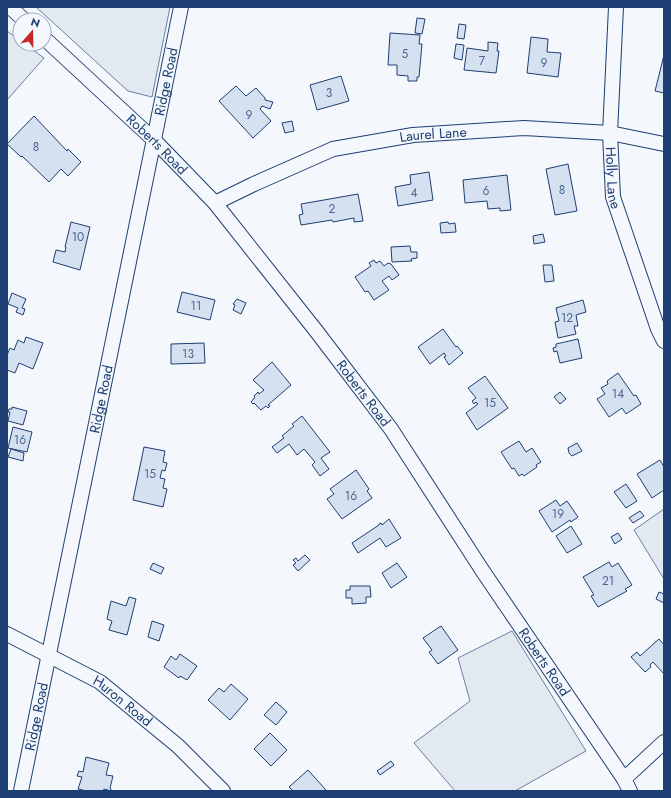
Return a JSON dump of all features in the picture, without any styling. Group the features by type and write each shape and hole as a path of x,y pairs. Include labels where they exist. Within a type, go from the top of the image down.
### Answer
{"street":[{"name":"Ridge Road","path":"21,791 181,7"},
{"name":"Holly Lane","path":"616,7 610,133 613,197 658,329 664,341"},
{"name":"Roberts Road","path":"52,45 154,140 215,203 317,332 391,429 487,576 627,785"},
{"name":"Laurel Lane","path":"215,203 333,149 413,135 524,128 610,133 664,144"},
{"name":"Huron Road","path":"7,634 100,682 178,746 223,791"},
{"path":"627,785 664,742"}],"shaded area":[{"path":"36,7 170,7 152,97 128,91 52,22 52,12 41,12"},
{"path":"7,31 12,34 12,52 36,52 44,58 7,100"},
{"path":"664,509 664,579 634,530"},
{"path":"512,631 586,751 515,791 455,791 414,743 470,701 458,658"}],"building":[{"path":"417,18 425,19 422,34 415,33"},
{"path":"459,24 466,25 464,39 457,38"},
{"path":"390,33 420,35 419,44 422,44 419,77 417,77 417,81 408,81 408,76 397,75 397,65 388,65"},
{"path":"531,37 548,39 547,52 561,53 558,77 527,73"},
{"path":"488,42 498,43 497,51 499,51 496,73 464,70 467,48 488,51"},
{"path":"456,44 464,45 462,60 454,58"},
{"path":"664,55 664,93 655,91"},
{"path":"341,76 349,101 317,110 310,85"},
{"path":"236,86 246,96 256,88 265,100 273,102 270,109 262,106 260,109 271,121 253,138 219,101"},
{"path":"34,116 67,151 68,149 81,162 68,176 61,169 49,182 7,144"},
{"path":"292,121 294,131 285,133 282,123"},
{"path":"568,164 577,211 555,215 546,169"},
{"path":"429,172 433,200 398,206 395,187 411,184 410,175"},
{"path":"507,175 511,210 500,211 500,208 488,209 487,201 465,203 463,180"},
{"path":"358,194 363,221 354,222 354,218 333,222 332,220 301,225 299,215 303,214 301,204"},
{"path":"71,222 90,227 80,270 53,262 56,250 65,252"},
{"path":"448,222 449,224 455,223 456,232 441,233 440,223"},
{"path":"543,234 545,242 534,244 533,236"},
{"path":"410,246 411,252 417,252 417,258 411,259 412,261 392,262 391,247"},
{"path":"374,260 376,263 380,261 384,266 388,263 391,264 399,275 392,280 389,276 382,281 389,290 374,300 368,291 365,292 355,277 371,266 369,263"},
{"path":"543,265 552,265 554,281 545,282"},
{"path":"182,292 215,300 210,320 177,312"},
{"path":"12,293 26,299 22,308 25,309 23,315 16,312 18,308 8,304"},
{"path":"237,299 246,303 241,314 233,310 235,305 233,304"},
{"path":"583,300 586,312 576,315 578,326 574,326 576,334 558,338 555,322 559,321 556,308"},
{"path":"443,329 456,347 457,346 463,353 449,365 444,357 446,356 444,353 430,364 418,347"},
{"path":"26,337 43,343 33,369 19,363 15,373 7,370 7,355 10,348 14,350 18,340 24,343"},
{"path":"578,339 582,358 560,363 557,351 554,352 553,348 556,347 556,344"},
{"path":"204,343 205,363 171,364 171,344"},
{"path":"272,362 291,385 268,405 270,406 268,408 266,406 261,410 251,402 258,392 259,394 264,390 253,380"},
{"path":"618,373 634,396 636,395 641,404 626,414 622,408 609,417 597,399 605,394 601,388 608,384 607,381"},
{"path":"485,376 508,408 477,430 466,413 478,404 476,402 474,404 472,401 476,398 468,388"},
{"path":"560,392 566,399 560,404 554,397"},
{"path":"12,407 27,411 23,425 8,421 10,412 8,412 9,409 12,409"},
{"path":"302,416 330,452 321,458 329,469 320,476 312,465 315,462 304,449 297,455 289,444 277,453 272,447 284,438 282,436 294,426 292,424"},
{"path":"13,427 32,432 27,452 8,448"},
{"path":"519,441 526,452 532,448 541,462 536,465 537,467 524,476 522,474 519,476 514,468 512,469 501,452"},
{"path":"577,443 582,451 572,456 569,453 568,448"},
{"path":"144,447 165,451 163,462 167,463 165,471 162,470 160,478 165,479 163,488 167,489 163,507 133,500"},
{"path":"11,449 24,453 23,461 8,457"},
{"path":"660,460 664,467 664,490 652,498 637,474"},
{"path":"356,470 369,489 367,491 372,498 342,519 327,499 334,494 330,489"},
{"path":"626,484 637,501 626,508 614,492"},
{"path":"556,500 560,506 567,501 578,517 571,522 570,520 552,532 539,511"},
{"path":"640,511 644,516 633,523 629,518"},
{"path":"389,519 401,538 386,547 380,538 358,553 352,543 379,524 381,523 382,525"},
{"path":"571,526 582,544 567,553 556,536"},
{"path":"618,533 622,539 615,544 611,537"},
{"path":"305,555 310,560 298,571 293,565 296,563 293,560 296,558 298,561"},
{"path":"609,562 612,567 618,563 632,585 625,589 627,591 598,607 591,596 594,595 583,577"},
{"path":"153,563 164,568 161,574 150,569"},
{"path":"397,563 407,577 391,588 382,573"},
{"path":"350,586 370,586 371,597 366,597 366,603 352,604 352,598 346,598 346,590 350,590"},
{"path":"659,592 664,594 664,603 656,599"},
{"path":"129,597 136,599 127,635 109,630 112,621 107,619 111,601 126,606"},
{"path":"152,621 164,625 159,641 148,637"},
{"path":"441,626 458,650 438,664 429,652 432,650 423,638"},
{"path":"659,639 664,645 664,674 653,662 650,665 651,667 645,672 631,657 637,652 640,656"},
{"path":"180,654 197,666 187,680 180,676 179,678 164,667 171,656 176,660"},
{"path":"231,684 248,699 230,720 208,700 219,688 224,692"},
{"path":"276,702 287,712 276,725 264,715"},
{"path":"270,733 287,750 271,766 254,749"},
{"path":"86,757 109,763 106,775 113,776 110,788 111,791 104,789 103,791 87,791 78,789 82,777 77,776 79,771 83,772"},
{"path":"391,761 394,765 380,775 377,771"},
{"path":"308,770 326,790 325,791 293,791 289,787"}]}
